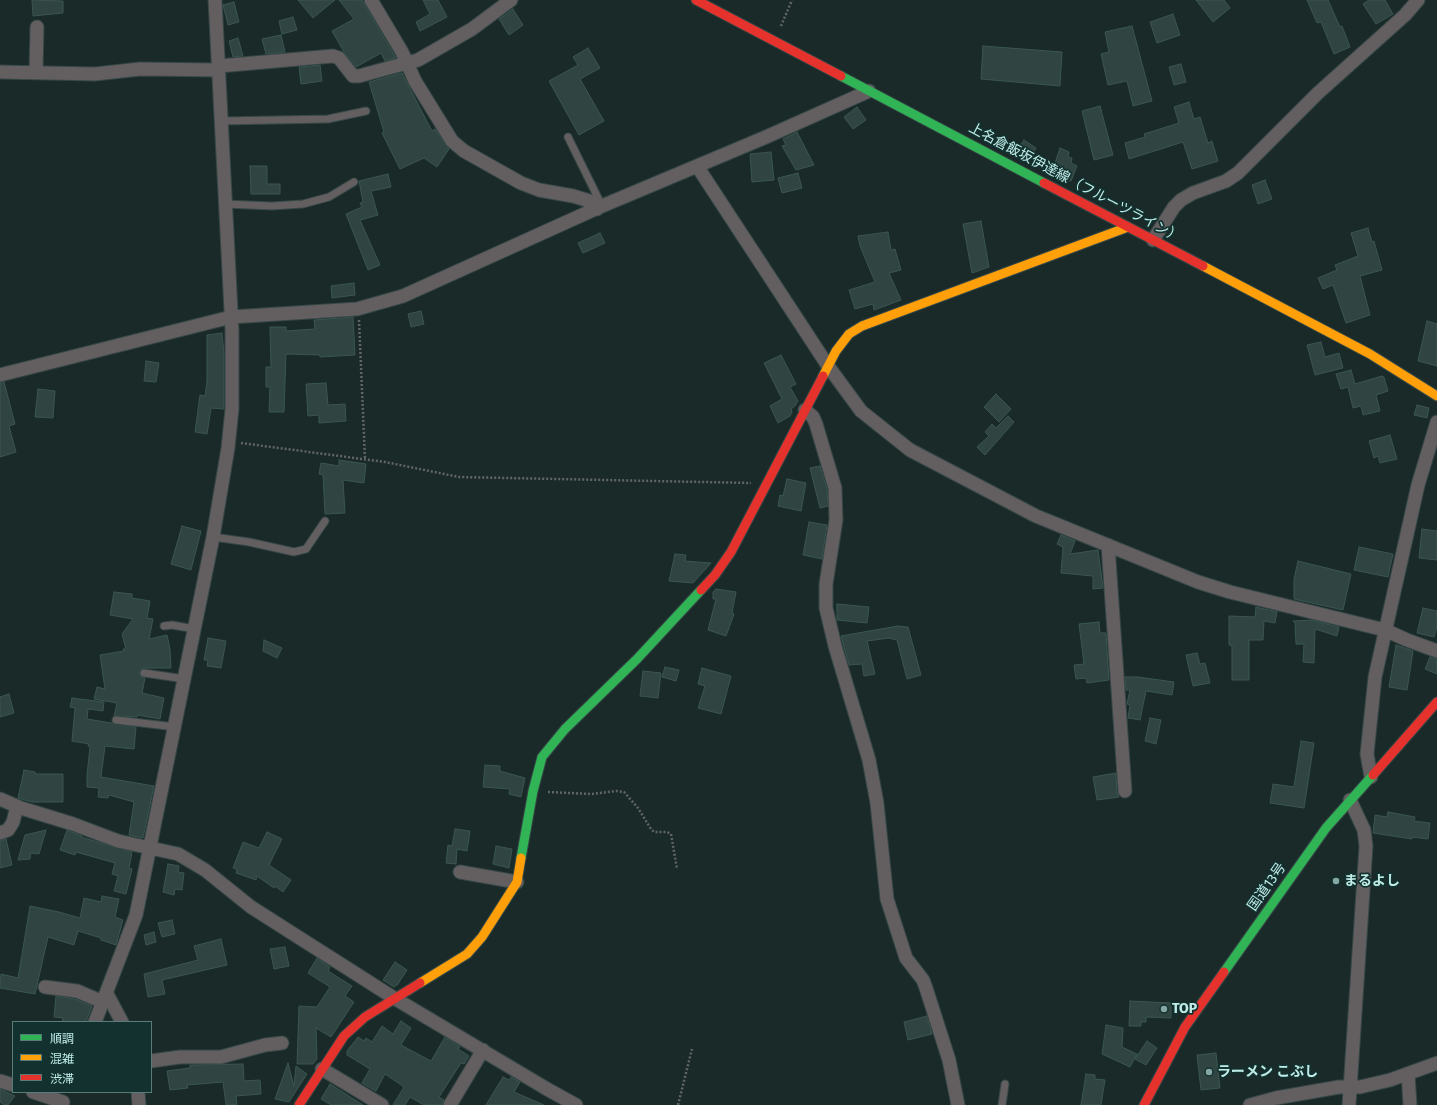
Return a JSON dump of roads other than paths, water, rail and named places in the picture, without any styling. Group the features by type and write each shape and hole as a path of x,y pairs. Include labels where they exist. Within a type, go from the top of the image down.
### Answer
{"main road":[{"name":"上名倉飯坂伊達線（フルーツライン）","path":"696,0 1370,354 1437,396"},
{"path":"299,1105 344,1036 365,1017 394,998 447,968 467,954 505,903 517,882 533,791 542,757 550,746 637,659 715,575 731,552 836,351 849,334 862,326 1128,227"},
{"name":"国道13号","path":"1144,1105 1185,1027 1326,828 1437,702"}],"street":[{"path":"95,1021 136,915 176,726 213,537 229,442 233,380 215,0"},
{"path":"371,0 402,52 435,116 452,141 464,151 521,183 539,190 573,196 593,202 600,207"},
{"path":"0,72 96,74 140,69 219,68 333,56 339,58 353,76 359,76 406,62 418,60 472,29 511,0"},
{"path":"1153,240 1174,207 1181,200 1193,193 1226,181 1238,173 1318,93 1405,15 1418,0"},
{"path":"36,72 37,27"},
{"path":"0,375 231,317 357,310 403,296 600,207 869,91"},
{"path":"698,166 828,366 861,411 910,450 1036,516 1198,582 1230,592 1385,630 1437,651"},
{"path":"805,410 813,417 816,424 834,488 836,520 826,584 826,608 835,646 869,760 877,803 878,827 887,899 906,958 923,980 926,988 949,1060 958,1105"},
{"path":"1371,776 1367,754 1374,677 1418,485 1437,422"},
{"path":"1108,545 1125,791"},
{"path":"0,799 118,841 178,854 205,870 251,907 394,998 484,1050 547,1090 576,1105"},
{"path":"1349,1105 1366,846 1364,830 1350,800"},
{"path":"0,833 8,830 13,822 17,806"},
{"path":"460,872 517,882"},
{"path":"45,987 77,991 105,998 121,1021"},
{"path":"152,1061 180,1057 221,1057 265,1045 282,1043"},
{"path":"450,1105 484,1050"},
{"path":"1250,1105 1276,1098 1390,1080 1437,1063"},
{"path":"322,1069 382,1105"},
{"path":"1408,1074 1410,1105"},
{"path":"0,1080 12,1085"},
{"path":"37,1093 64,1100"},
{"path":"138,1093 139,1105"}],"lane":[{"path":"221,121 328,119 366,111"},
{"path":"568,137 600,207"},
{"path":"225,204 272,206 303,204 329,197 354,182"},
{"path":"213,537 249,542 294,552 306,549 325,521"},
{"path":"164,626 172,624 195,629"},
{"path":"144,673 185,679"},
{"path":"116,720 176,726"},
{"path":"1002,1105 1005,1084"}],"place":[{"name":"まるよし","path":"1336,881"},
{"name":"TOP","path":"1164,1009"},
{"name":"ラーメン こぶし","path":"1209,1072"}]}
